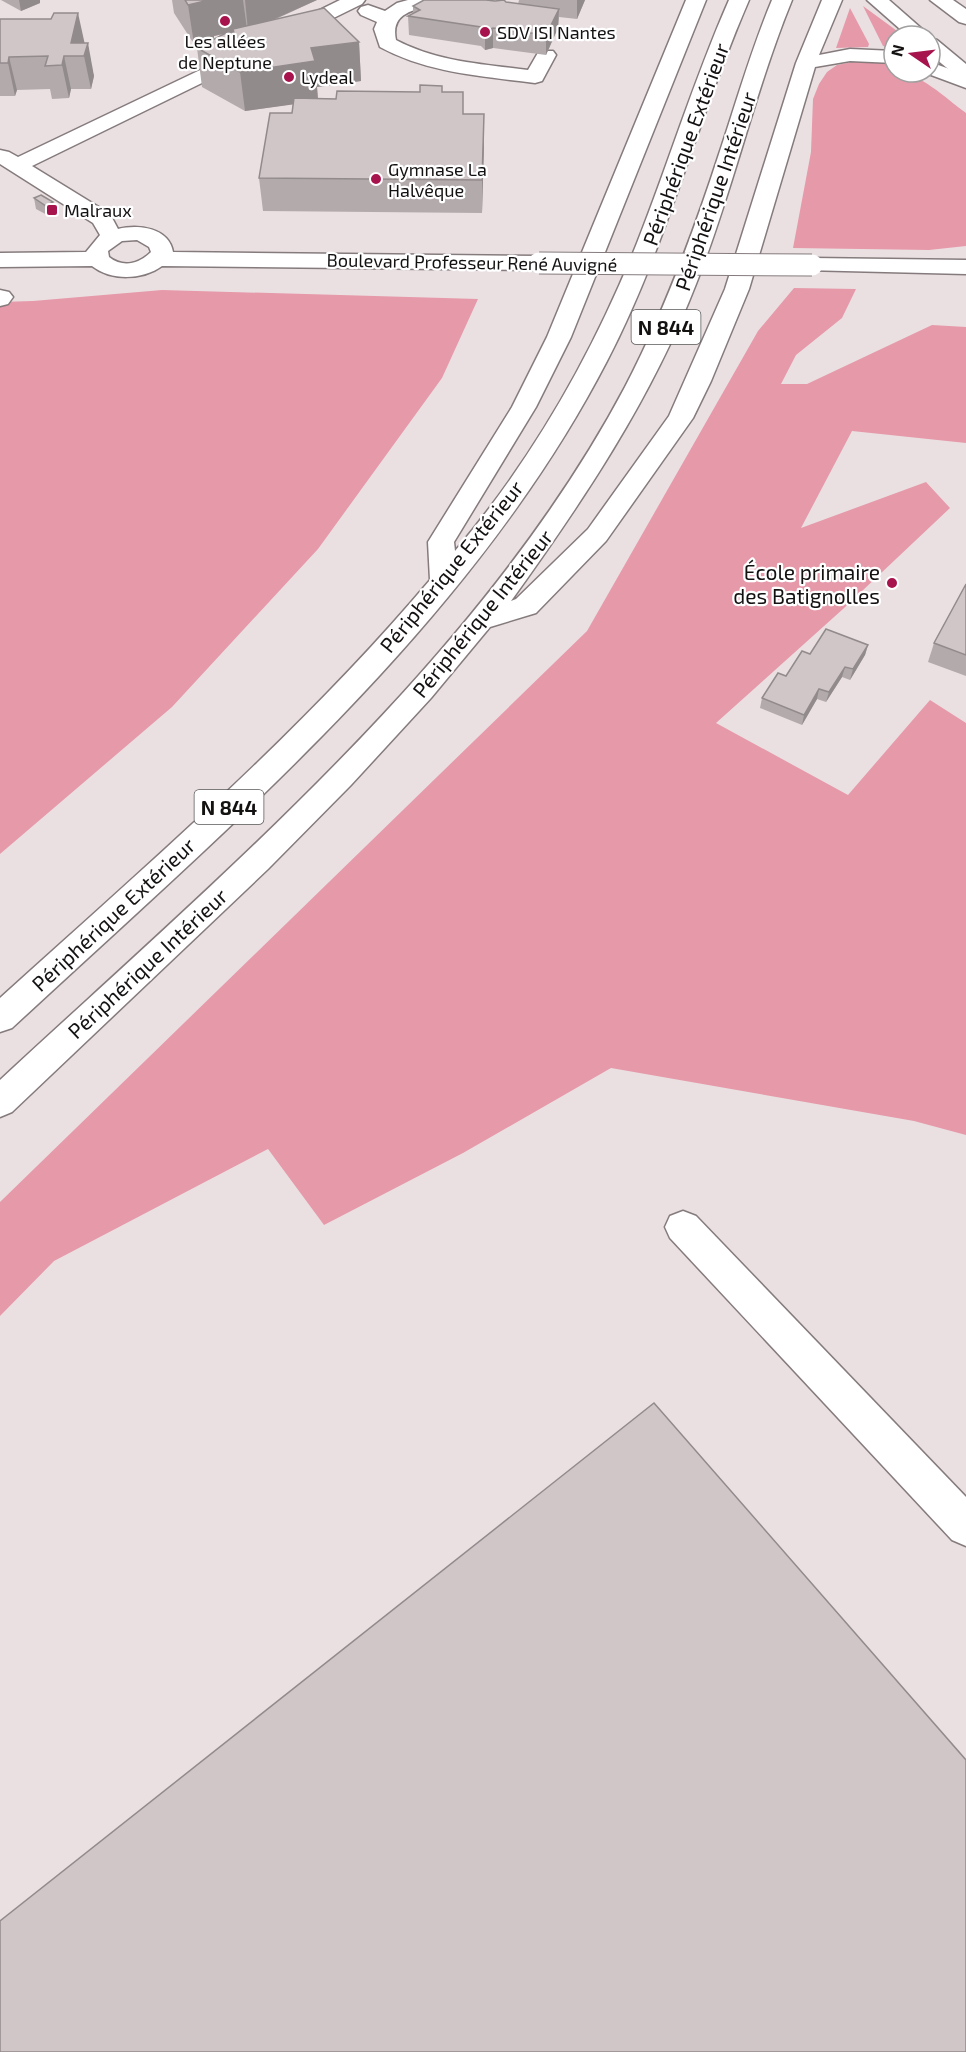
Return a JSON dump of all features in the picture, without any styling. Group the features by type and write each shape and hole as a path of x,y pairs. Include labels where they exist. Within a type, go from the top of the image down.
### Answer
{"main road":[{"path":"430,0 404,7 387,19 384,29 387,43 405,54 435,63 535,77 546,55"},
{"path":"444,581 441,542 524,407 559,337 696,0"},
{"name":"Périphérique Extérieur","path":"0,1018 260,777 356,681 444,581 531,466 593,365 630,290 739,0"},
{"name":"Périphérique Intérieur","path":"0,1102 226,888 354,762 435,675 481,620 553,526 626,407 665,330 700,244 782,0"},
{"path":"481,620 526,606 597,535 681,418 737,289 806,63 832,0"},
{"path":"877,0 906,24"},
{"path":"940,0 966,18"},
{"path":"8,160 260,47 353,2 387,19"},
{"path":"942,54 966,74"},
{"path":"806,63 850,55 882,56"},
{"path":"942,73 966,82"},
{"path":"8,160 102,219 111,238"},
{"path":"0,260 99,259 110,267 122,270 142,268 157,259 162,248 154,238 137,233 111,238 99,247 97,251 99,259"},
{"name":"Boulevard Professeur René Auvigné","path":"157,259 966,267"},
{"path":"683,1227 966,1526"}],"shaded area":[{"path":"863,6 888,24 882,24 882,44"},
{"path":"850,8 869,44 868,47 836,48"},
{"path":"876,60 882,63 882,84 928,84 966,113 966,246 929,250 793,248 811,152 813,99 827,72 837,65"},
{"path":"794,288 856,289 842,318 796,355 781,384 807,384 932,325 966,327 966,443 852,431 801,528 926,482 950,508 843,609 716,723 848,795 930,700 966,723 966,1135 914,1121 611,1068 463,1153 324,1225 268,1149 54,1261 0,1316 0,1202 587,631 758,331"},
{"path":"162,290 478,299 442,378 318,549 172,707 0,854 0,302"}],"building":[{"path":"185,0 209,0 188,5"},
{"path":"424,0 504,0 559,9 546,35 493,28 485,31 481,27 408,16 420,10 413,6"},
{"path":"324,8 359,42 311,48 315,61 240,72 197,48 226,33 234,33 233,29"},
{"path":"54,13 78,13 71,43 88,43 84,56 64,56 62,65 45,66 48,56 9,57 8,63 0,63 0,19 51,19"},
{"path":"420,85 442,86 442,92 463,92 463,114 484,114 482,180 259,178 270,113 292,113 294,98 336,99 337,91 420,92"},
{"path":"41,195 53,202 46,206 34,198"},
{"path":"966,584 966,655 934,643"},
{"path":"826,629 868,645 853,669 845,667 829,692 819,689 804,715 762,698 778,673 786,676 802,651 810,654"},
{"path":"654,1403 966,1760 966,2052 0,2052 0,1921"}],"place":[{"name":"Les allées de Neptune","path":"225,21"},
{"name":"SDV ISI Nantes","path":"485,32"},
{"name":"Lydeal","path":"289,77"},
{"name":"Gymnase La Halvêque","path":"376,179"},
{"name":"Malraux","path":"52,210"},
{"name":"École primaire des Batignolles","path":"892,583"}]}
